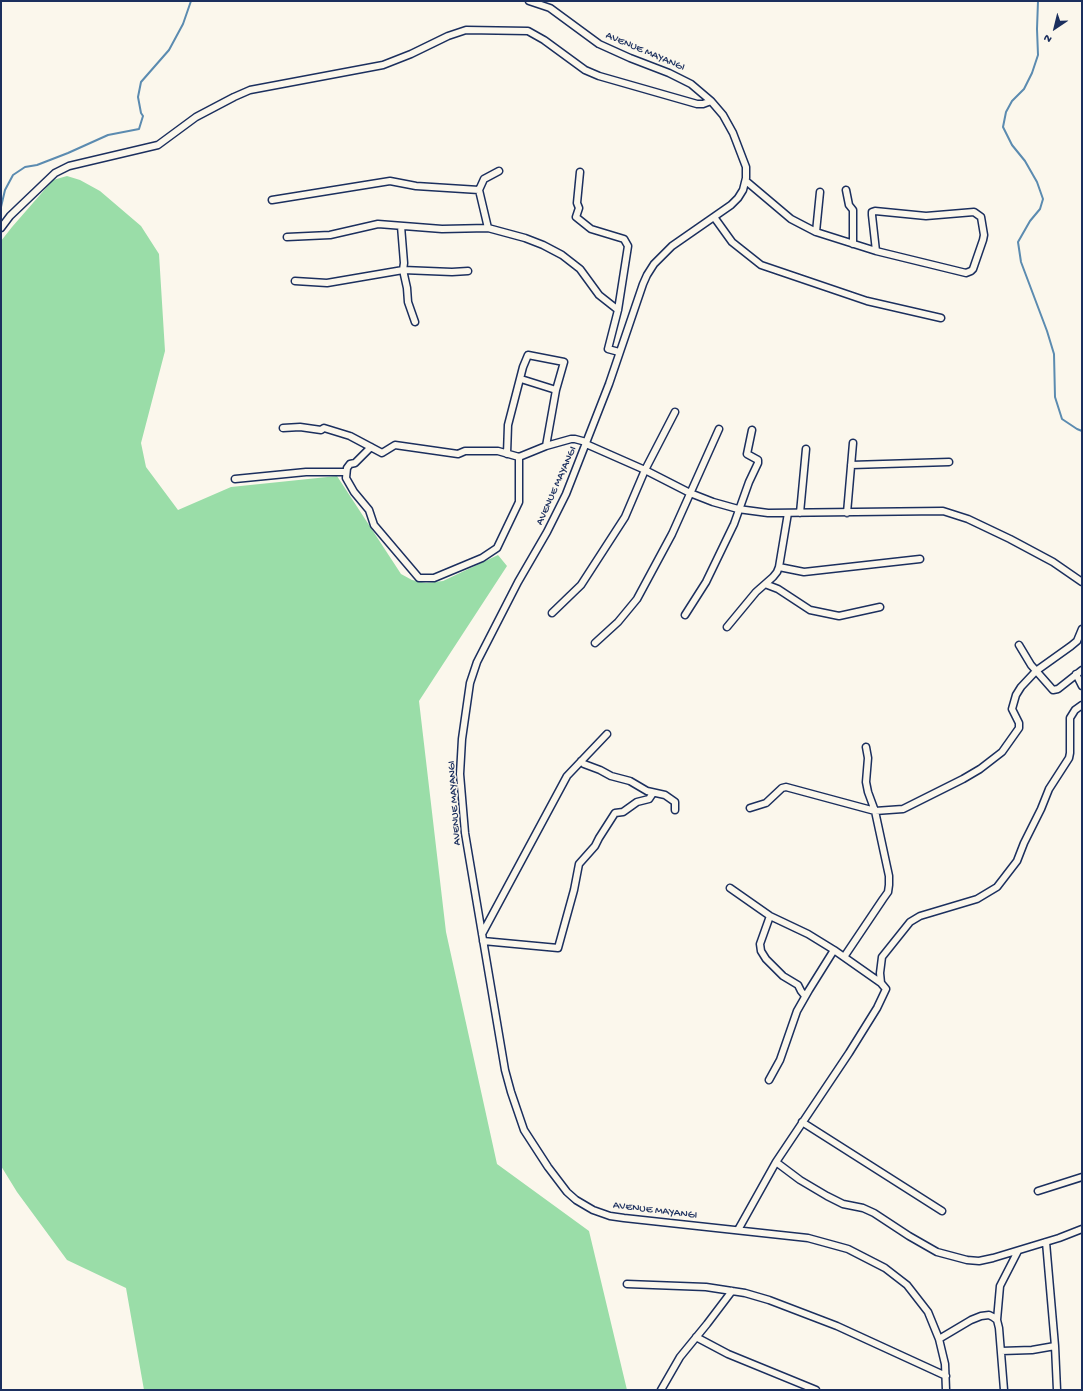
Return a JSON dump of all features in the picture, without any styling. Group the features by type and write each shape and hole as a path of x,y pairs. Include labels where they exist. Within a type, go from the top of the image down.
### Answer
{"street":[{"name":"AVENUE MAYANGI","path":"528,1 543,3 586,36 599,44 681,78 691,84 723,115 733,133 746,167 746,181 743,190 731,206 672,246 654,264 642,284 609,384 566,494 555,518 507,602 477,662 470,683 462,739 460,774 465,833 505,1070 520,1120 535,1147 567,1192 576,1200 593,1210 610,1216 808,1238 848,1249 873,1261 899,1278 914,1292 928,1312 939,1339 946,1376 946,1390"},
{"path":"1,228 10,216 55,173 69,166 158,145 196,117 250,90 383,65 411,54 448,36 466,30 528,31 544,40 591,73 697,104 711,102"},
{"path":"488,228 478,190 484,179 499,172"},
{"path":"580,172 577,203 579,208 576,217 591,229 624,239 628,246 618,310 608,349 619,352"},
{"path":"272,200 390,181 416,186 478,190"},
{"path":"746,181 791,219 816,232 876,251 966,273 973,269 983,240 984,235 981,217 974,212 926,216 875,211 872,212 872,215 876,251"},
{"path":"846,190 848,205 853,210 853,244"},
{"path":"816,232 820,192"},
{"path":"714,217 732,242 762,265 867,302 941,318"},
{"path":"288,238 330,235 378,224 442,229 488,228 525,238 562,255 580,269 599,295 618,310"},
{"path":"401,226 404,263 403,270 408,302 415,322"},
{"path":"295,281 326,283 403,270 452,272 468,271"},
{"path":"507,454 508,425 528,355 564,362 556,390 546,446"},
{"path":"521,379 556,390"},
{"path":"552,613 578,589 625,517 645,470 675,412"},
{"path":"283,428 300,427 322,430 324,428 350,436 382,453 395,445 458,454 465,451 498,451 519,458 546,446 575,439 645,470 690,493 713,502 738,509 788,513 943,511 968,519 1010,539 1053,562 1082,582"},
{"path":"595,643 618,622 635,602 672,534 719,429"},
{"path":"685,615 706,582 734,524 738,509 759,462 747,454 752,430"},
{"path":"847,512 852,443"},
{"path":"371,447 355,464 350,464 346,468 346,478 354,492 369,510 374,525 419,578 434,578 482,558 496,548 519,502 519,458"},
{"path":"800,513 806,449"},
{"path":"851,465 949,462"},
{"path":"235,479 306,472 346,472"},
{"path":"727,627 756,592 773,577 779,567 788,513"},
{"path":"779,567 804,572 808,570 920,559"},
{"path":"765,584 778,589 810,610 839,616 880,607"},
{"path":"750,808 766,803 782,788 786,787 875,810 903,809 963,779 996,758 1002,752 1019,728 1019,723 1012,709 1016,695 1021,686 1036,671 1077,641 1082,629"},
{"path":"1019,646 1036,671 1051,688 1055,690 1082,670"},
{"path":"1076,674 1082,686"},
{"path":"881,983 880,973 882,957 910,922 920,916 977,899 997,887 1017,861 1049,789 1069,758 1070,718 1075,710 1082,705"},
{"path":"607,734 567,776 483,937 558,948 574,890 579,864 595,846 598,838 615,813 623,812 637,802 648,799 653,793"},
{"path":"844,957 888,892 889,876 875,810 866,782 868,758 866,747"},
{"path":"581,761 612,776 631,782 646,791 665,795 675,802 675,810"},
{"path":"730,888 770,916 808,934 834,950 886,988 886,991 877,1008 829,1084 776,1162 738,1230"},
{"path":"770,916 760,944 761,951 770,964 783,976 798,985 801,992 805,996"},
{"path":"769,1080 780,1060 797,1011 834,950"},
{"path":"802,1122 942,1211"},
{"path":"776,1162 800,1180 827,1196 843,1204 863,1208 874,1213 937,1252 967,1260 993,1258 1082,1230"},
{"path":"1038,1191 1082,1177"},
{"path":"1046,1242 1055,1346 1057,1390"},
{"path":"1004,1390 997,1320 1000,1286 1018,1251"},
{"path":"627,1284 706,1287 732,1291 769,1300 806,1313 946,1376"},
{"path":"661,1390 680,1357 732,1291"},
{"path":"939,1339 971,1320 981,1316 988,1315 997,1320"},
{"path":"696,1337 728,1354 816,1390"},
{"path":"1001,1351 1032,1350 1055,1346"}],"green space":[{"path":"67,176 80,180 100,191 141,226 159,254 165,351 141,443 146,467 178,510 231,487 337,476 401,574 412,580 426,583 443,581 498,555 507,566 419,701 446,932 497,1164 589,1231 627,1390 144,1390 126,1288 67,1260 17,1192 1,1166 1,241 53,180"}],"waterway":[{"path":"1,207 5,190 13,175 25,167 37,165 108,135 139,129 143,116 138,97 141,82 169,50 183,24 191,1"},
{"path":"1038,1 1038,55 1032,73 1024,89 1012,101 1006,112 1003,127 1012,145 1025,161 1037,182 1043,199 1040,209 1030,221 1018,242 1021,262 1054,354 1055,397 1062,419 1082,431"}]}
